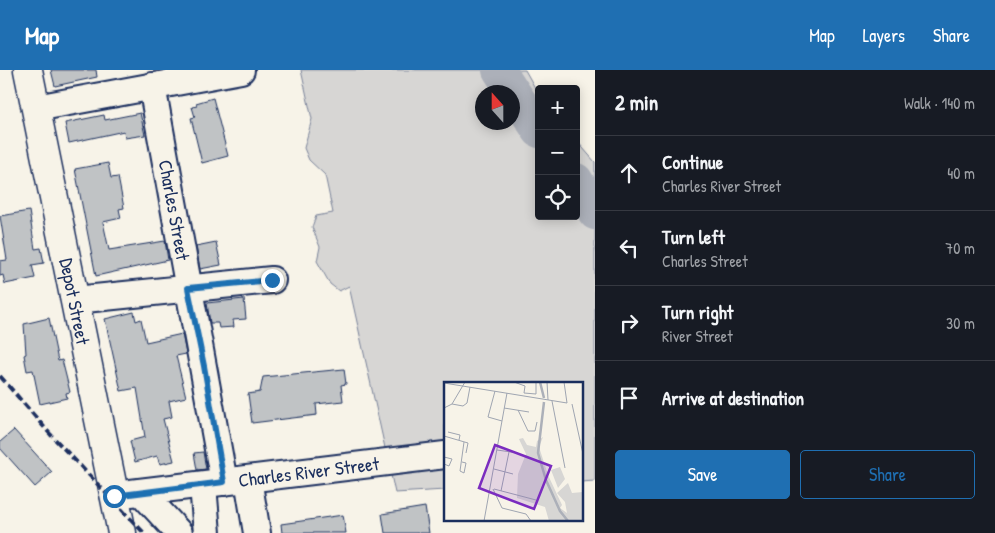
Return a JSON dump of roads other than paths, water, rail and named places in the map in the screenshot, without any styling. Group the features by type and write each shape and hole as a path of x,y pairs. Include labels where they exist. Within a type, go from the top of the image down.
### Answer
{"main road":[{"name":"Depot Street","path":"28,70 122,533"}],"street":[{"path":"36,108 241,70"},
{"name":"Charles Street","path":"152,86 225,482"},
{"path":"75,300 272,280"},
{"name":"Charles River Street","path":"114,496 444,455"},
{"path":"207,533 225,482"},
{"path":"225,482 257,533"},
{"path":"141,492 179,533"}],"waterway":[{"path":"499,70 538,130"},
{"path":"580,187 595,213"}],"railway":[{"path":"0,376 51,435 144,533"}]}
